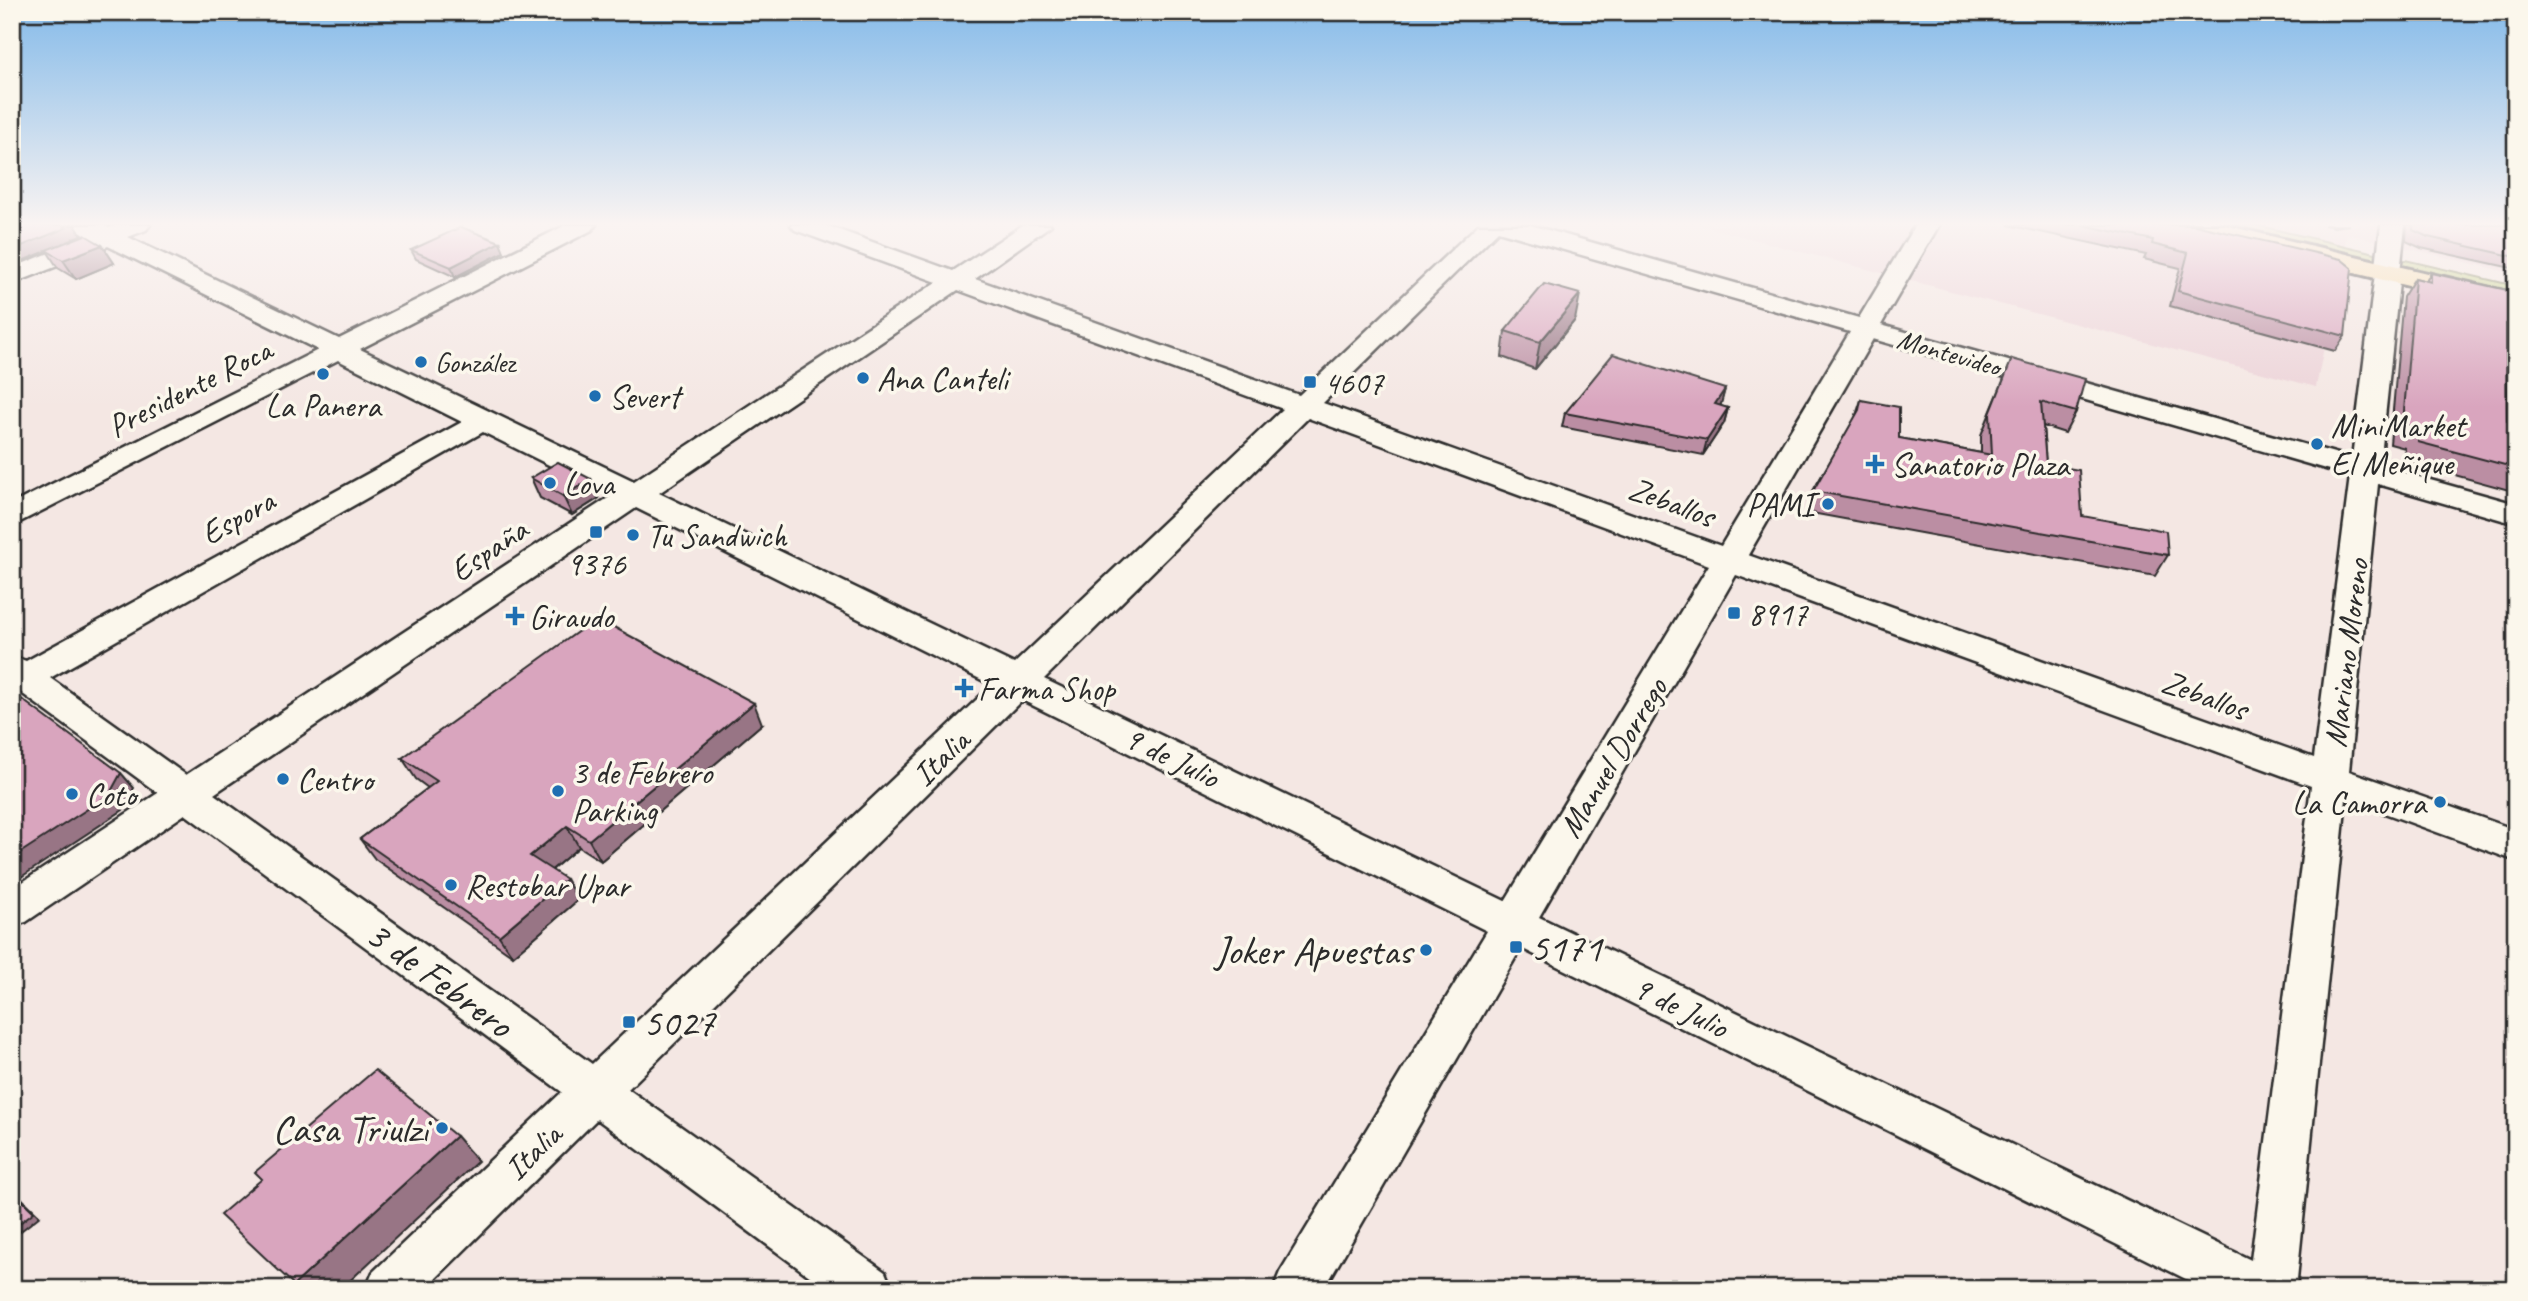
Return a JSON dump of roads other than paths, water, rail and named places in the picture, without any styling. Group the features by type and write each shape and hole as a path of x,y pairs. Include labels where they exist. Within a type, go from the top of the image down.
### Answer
{"main road":[{"path":"2460,286 2516,303"}],"street":[{"name":"9 de Julio","path":"210,286 2258,1289"},
{"name":"Presidente Roca","path":"12,516 465,286"},
{"name":"España","path":"12,910 949,286"},
{"name":"Zeballos","path":"969,286 2516,846"},
{"name":"Italia","path":"390,1289 1428,286"},
{"name":"Montevideo","path":"1717,286 2516,514"},
{"name":"Manuel Dorrego","path":"1297,1289 1891,286"},
{"name":"Mariano Moreno","path":"2272,1289 2386,286"},
{"name":"Espora","path":"19,673 485,419"},
{"name":"3 de Febrero","path":"19,673 868,1289"}],"place":[{"name":"González","path":"421,362"},
{"name":"La Panera","path":"323,374"},
{"name":"Ana Canteli","path":"863,378"},
{"name":"4607","path":"1310,382"},
{"name":"Severt","path":"595,396"},
{"name":"MiniMarket El Meñique","path":"2317,444"},
{"name":"Sanatorio Plaza","path":"1875,464"},
{"name":"Lova","path":"550,483"},
{"name":"PAMI","path":"1828,504"},
{"name":"9376","path":"596,532"},
{"name":"Tu Sandwich","path":"633,535"},
{"name":"8917","path":"1734,613"},
{"name":"Giraudo","path":"515,616"},
{"name":"Farma Shop","path":"964,688"},
{"name":"Centro","path":"283,779"},
{"name":"3 de Febrero Parking","path":"558,791"},
{"name":"Coto","path":"72,794"},
{"name":"La Camorra","path":"2440,802"},
{"name":"Restobar Upar","path":"451,885"},
{"name":"5171","path":"1516,947"},
{"name":"Joker Apuestas","path":"1426,950"},
{"name":"5027","path":"629,1022"},
{"name":"Casa Triulzi","path":"442,1128"}]}
